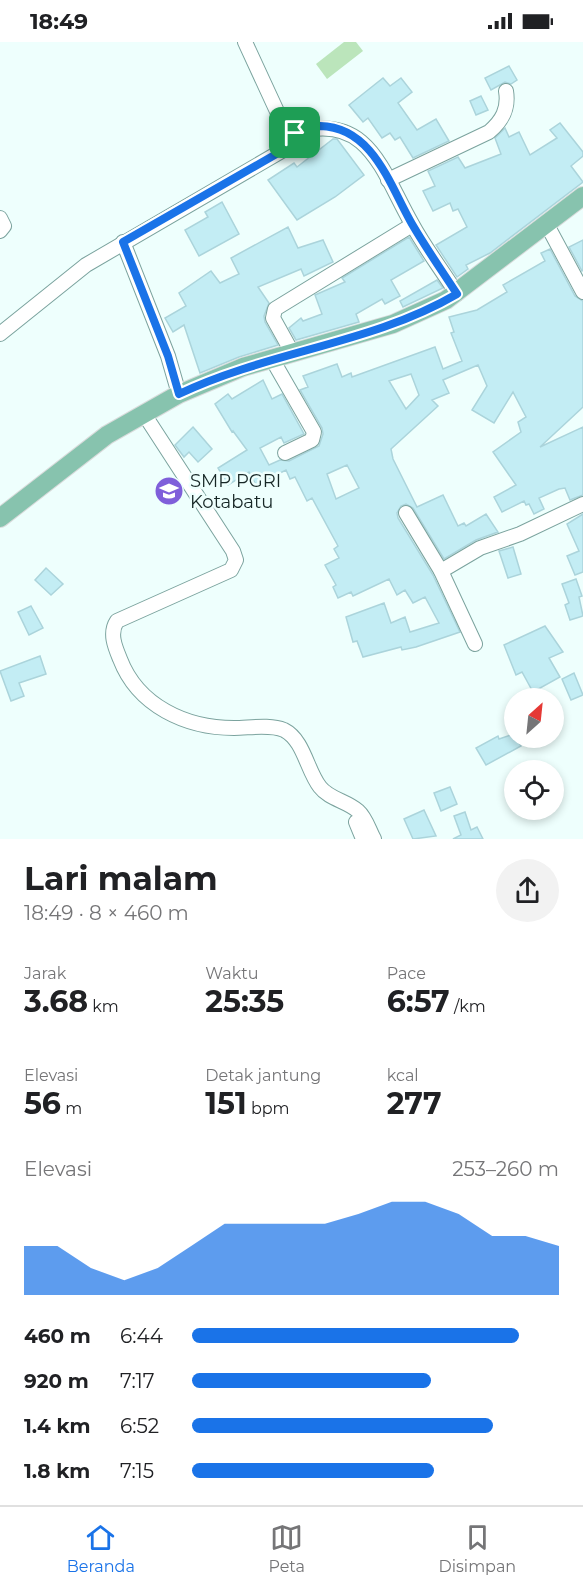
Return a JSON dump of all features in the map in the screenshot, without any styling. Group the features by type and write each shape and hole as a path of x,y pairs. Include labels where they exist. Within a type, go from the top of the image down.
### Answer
{"main road":[{"path":"0,518 87,449 179,394 215,377 393,324 457,294 583,196"}],"street":[{"path":"245,42 281,120 295,133"},
{"path":"388,180 489,132 499,123 505,111 506,91"},
{"path":"295,133 320,126 346,132 366,146 388,180 412,225 457,294"},
{"path":"0,334 73,274 123,242 285,149 291,144 295,133"},
{"path":"0,218 4,225 0,231"},
{"path":"546,223 583,292"},
{"path":"293,354 273,318 273,311 412,225"},
{"path":"123,242 165,348 179,394"},
{"path":"272,359 314,432 312,440 285,453"},
{"path":"144,414 233,551 236,560 231,570 117,621 113,636 126,675 141,694 155,705 185,720 207,726 274,727 286,731 293,738 320,787 358,810 374,839"},
{"path":"441,571 480,548 526,532 583,504"},
{"path":"406,513 441,571 475,644"},
{"path":"356,822 363,839"}],"green space":[{"path":"344,42 356,42 363,51 327,79 316,64"}],"building":[{"path":"509,66 517,80 511,84 505,82 491,90 485,78"},
{"path":"383,78 390,86 401,78 412,92 398,103 417,130 436,119 449,141 413,158 400,137 395,140 390,133 382,138 368,118 363,122 349,105"},
{"path":"481,96 488,110 476,115 470,101"},
{"path":"560,123 583,152 583,156 571,166 583,182 490,253 466,265 468,269 457,277 436,245 467,227 458,209 453,211 450,203 433,211 423,191 435,186 428,171 458,157 465,168 501,154 495,138 505,128 509,137 519,132 530,155 557,138 550,130"},
{"path":"333,139 337,139 364,175 335,197 297,220 268,180 294,163 297,167"},
{"path":"222,202 239,234 199,256 185,230 208,217 205,212"},
{"path":"288,227 298,248 323,240 333,262 304,276 301,269 258,287 269,303 264,316 265,322 278,345 239,357 200,373 184,325 173,332 165,318 186,306 179,293 211,271 220,283 239,274 231,258"},
{"path":"409,237 424,261 391,280 400,296 385,304 382,299 356,314 359,322 296,340 289,328 301,318 303,321 322,314 315,295 345,282 342,278"},
{"path":"583,240 583,270 582,271 569,247"},
{"path":"550,249 575,296 583,301 583,407 540,447 583,427 583,495 570,500 565,488 559,489 539,498 544,509 534,514 529,504 526,505 524,501 502,512 494,497 516,485 493,452 521,432 518,422 526,417 513,392 494,423 472,410 487,386 478,365 443,380 449,393 432,400 438,406 391,449 393,459 417,507 443,495 458,526 464,523 466,526 486,514 498,532 476,540 444,559 413,508 406,504 401,506 397,513 398,518 433,575 460,632 416,647 402,650 401,647 363,657 357,641 353,642 346,617 384,603 391,623 405,617 410,632 439,623 425,597 413,603 405,590 397,595 389,579 353,596 351,592 338,598 333,587 336,585 325,565 339,558 334,549 338,546 312,498 307,501 295,477 290,479 286,470 256,485 249,472 228,485 218,468 247,450 232,432 215,404 228,394 232,399 263,380 272,399 282,394 304,434 284,443 281,437 260,448 269,465 280,460 289,461 319,446 323,434 322,428 300,390 308,387 303,376 337,364 342,377 351,373 352,377 435,347 443,369 462,361 451,333 454,332 449,317 477,310 507,292 503,285 545,261 541,253","holes":["411,374 419,395 406,409 389,381","347,465 359,488 336,499 327,474"]},
{"path":"437,280 443,288 403,307 400,301"},
{"path":"193,427 212,449 198,462 189,452 184,457 175,445"},
{"path":"583,514 583,572 575,575 567,556 579,551 567,524"},
{"path":"513,547 521,574 508,578 499,551"},
{"path":"46,568 63,584 51,595 35,580"},
{"path":"576,579 582,596 579,597 583,616 570,620 565,605 569,603 562,584"},
{"path":"31,606 43,628 29,635 18,612"},
{"path":"545,626 563,652 549,658 560,677 540,688 531,688 522,672 516,675 504,645"},
{"path":"40,656 46,674 19,683 24,696 11,701 0,671"},
{"path":"574,673 583,695 571,700 562,679"},
{"path":"498,736 499,739 504,737 504,748 517,748 486,765 476,748"},
{"path":"450,787 457,804 441,811 434,793"},
{"path":"424,810 436,836 413,839 404,819"},
{"path":"465,812 471,830 477,827 483,839 453,839 461,835 454,816"}],"place":[{"name":"SMP PGRI Kotabatu","path":"169,491"}],"route":[{"path":"320,126 328,127 346,132 366,146 381,166 412,225 457,294 393,324 243,367 179,394 168,356 123,242 285,149 291,144 295,133 320,126"}]}
